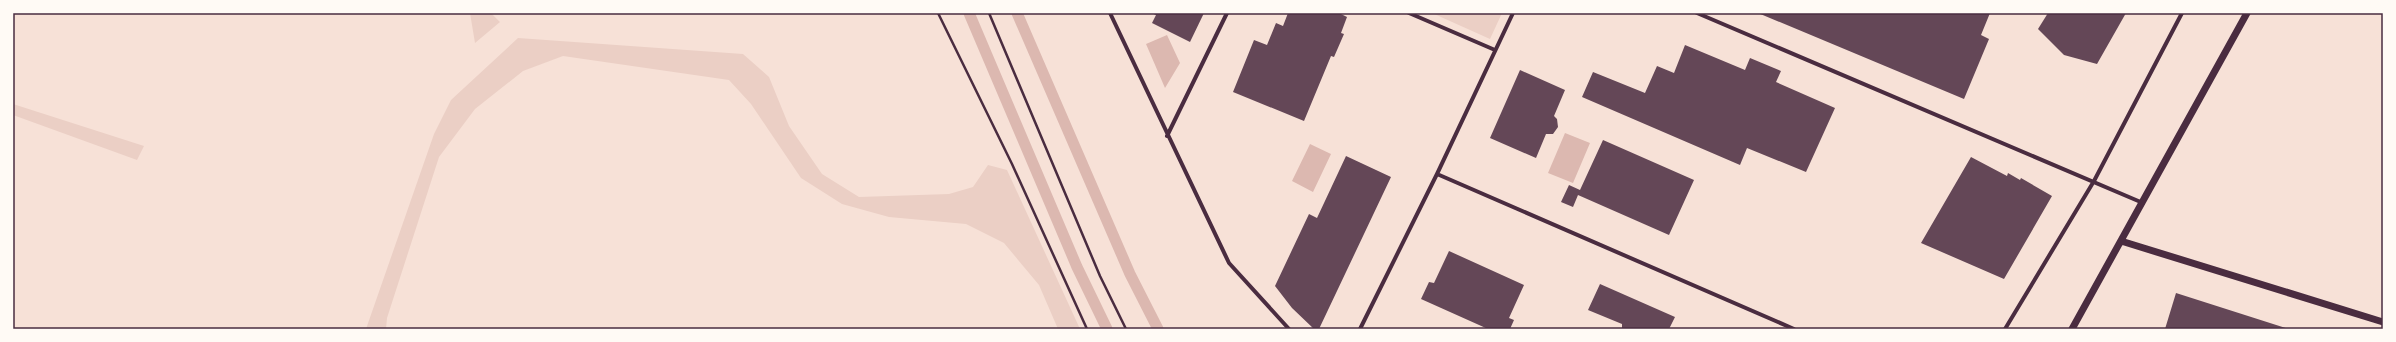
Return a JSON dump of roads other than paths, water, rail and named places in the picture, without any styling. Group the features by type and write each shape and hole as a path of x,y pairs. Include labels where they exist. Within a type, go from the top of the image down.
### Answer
{"street":[{"path":"1110,13 1167,136 1229,263 1289,329"},
{"path":"1167,136 1227,13"},
{"path":"1410,13 1495,50"},
{"path":"1360,329 1437,174 1513,13"},
{"path":"1697,13 2143,203"},
{"path":"2005,329 2094,181 2182,13"},
{"path":"2072,329 2247,13"},
{"path":"1437,174 1794,329"},
{"path":"2121,241 2383,322"}],"waterway":[{"path":"969,13 1077,267 1107,329"},
{"path":"1017,13 1130,274 1158,329"}]}
